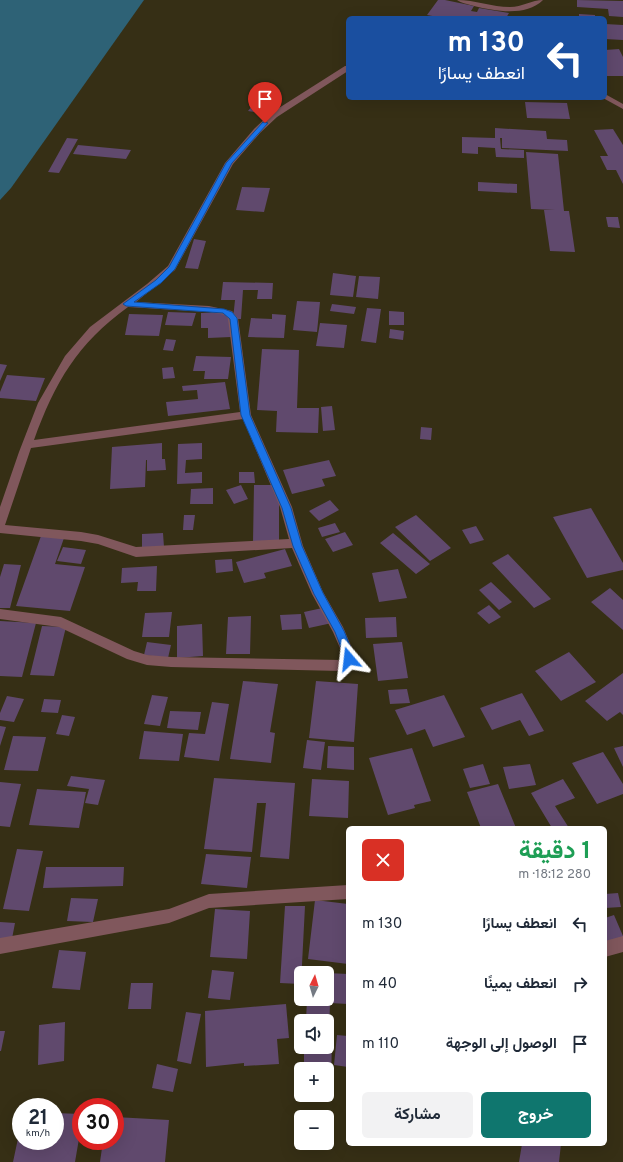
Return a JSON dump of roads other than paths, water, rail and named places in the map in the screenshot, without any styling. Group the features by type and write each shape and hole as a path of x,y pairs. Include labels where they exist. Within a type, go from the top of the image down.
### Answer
{"street":[{"path":"460,0 500,9 516,9 532,6 540,0"},
{"path":"0,524 27,445 50,389 66,361 83,339 126,304 158,282 172,268 230,163 257,131 274,115 346,69"},
{"path":"607,97 623,107"},
{"path":"0,614 62,622 131,655 147,660 171,662 341,666 346,664 349,655 339,631 318,594 296,543 286,508 246,415 233,318 229,313 224,311 210,309 126,304"},
{"path":"27,445 246,415"},
{"path":"0,530 91,537 111,543 126,550 136,552 296,543"},
{"path":"0,946 169,916 209,901 346,892"},
{"path":"607,948 623,944"}],"water":[{"path":"0,0 144,0 11,188 0,200"}]}
